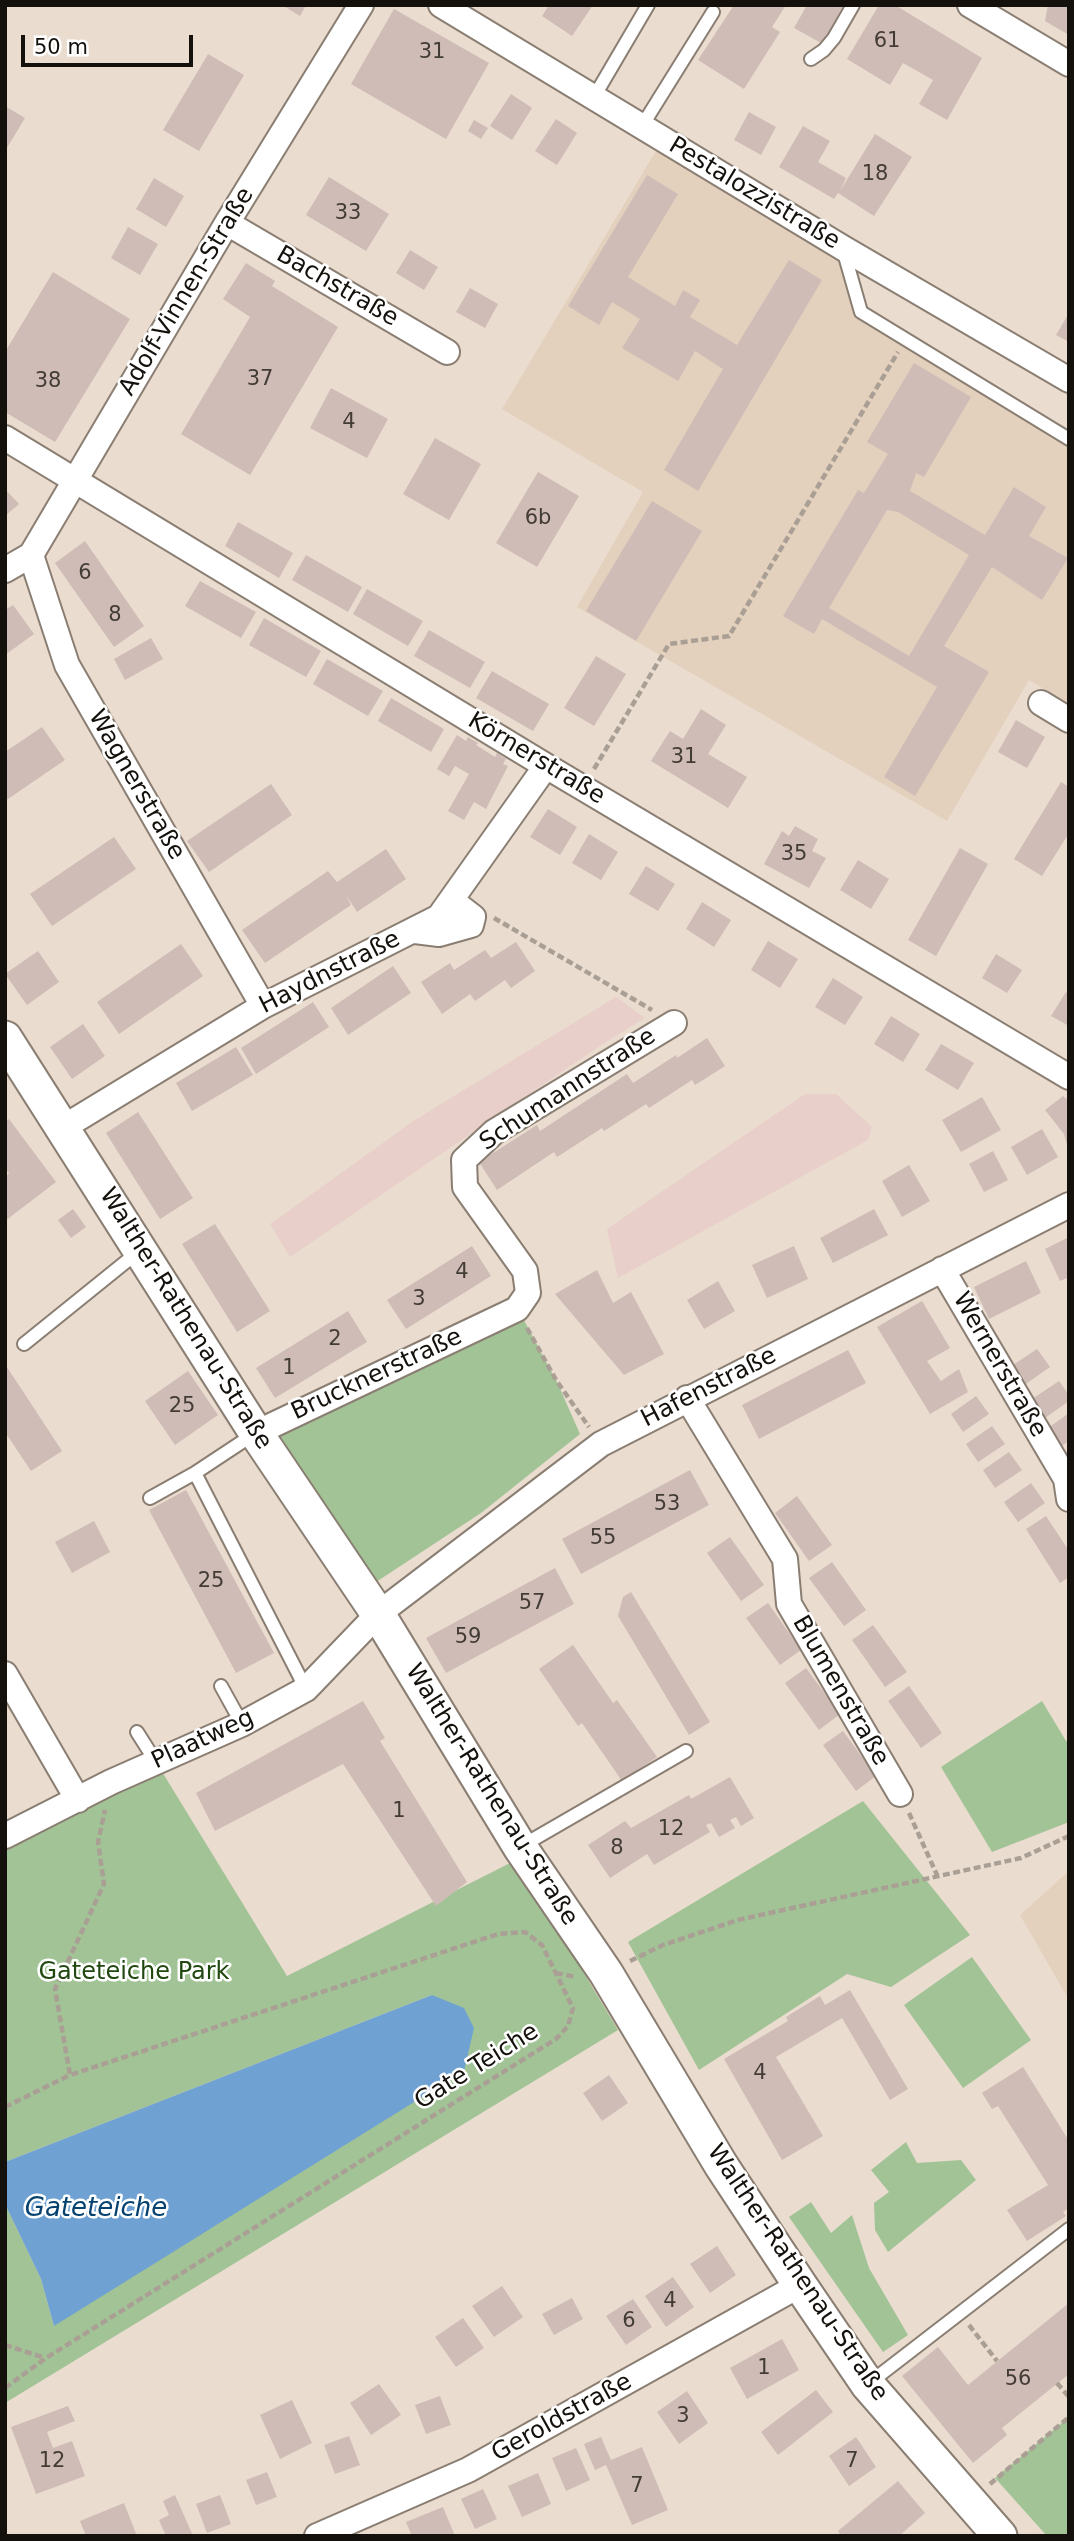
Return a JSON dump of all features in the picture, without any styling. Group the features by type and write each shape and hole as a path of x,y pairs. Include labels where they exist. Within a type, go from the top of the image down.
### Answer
{"street":[{"name":"Adolf-Vinnen-Straße","path":"31,555 227,223 361,5"},
{"name":"Pestalozzistraße","path":"441,5 843,248 1069,380"},
{"path":"970,5 1069,64"},
{"name":"Bachstraße","path":"227,223 447,352"},
{"name":"Körnerstraße","path":"5,438 546,766 1069,1077"},
{"path":"5,570 31,555"},
{"name":"Wagnerstraße","path":"31,555 67,665 263,1006"},
{"path":"1041,703 1069,720"},
{"name":"Haydnstraße","path":"64,1127 263,1006 439,917 546,766"},
{"path":"412,930 439,934 471,925 473,917 452,900"},
{"name":"Schumannstraße","path":"522,1301 526,1271 465,1186 464,1160 494,1132 674,1023"},
{"name":"Walther-Rathenau-Straße","path":"5,1038 256,1433 378,1614 520,1847 606,1973 721,2165 800,2286 868,2385 1000,2536"},
{"name":"Hafenstraße","path":"378,1614 601,1444 1069,1205"},
{"name":"Wernerstraße","path":"942,1269 1066,1479 1069,1499"},
{"name":"Brucknerstraße","path":"256,1433 522,1301"},
{"name":"Blumenstraße","path":"687,1398 785,1559 789,1604 900,1794"},
{"name":"Plaatweg","path":"5,1836 111,1782 242,1724 306,1689 378,1614"},
{"path":"5,1674 78,1800"},
{"name":"Geroldstraße","path":"317,2536 468,2470 800,2286"}],"lane":[{"path":"594,97 648,5"},
{"path":"811,59 824,50 834,38 853,5"},
{"path":"642,126 713,12"},
{"path":"843,248 861,312 1069,439"},
{"path":"24,1344 141,1249"},
{"name":"Brucknerstraße","path":"150,1498 195,1473 256,1433"},
{"path":"195,1473 306,1689"},
{"path":"221,1686 242,1724"},
{"path":"137,1732 156,1762"},
{"path":"520,1847 686,1751"},
{"path":"868,2385 1069,2229"}],"path":[{"path":"583,788 669,644 729,636 905,339"},
{"path":"473,917 487,914 674,1023"},
{"path":"522,1301 556,1380 601,1444"},
{"path":"70,2075 55,1989 104,1884 98,1842 111,1782"},
{"name":"Blumenstraße","path":"900,1794 937,1875"},
{"path":"606,1973 663,1945 738,1920 1021,1858 1069,1836"},
{"name":"Gate Teiche","path":"5,2107 70,2075 498,1934 525,1932 542,1945 573,2008 568,2026 556,2039 46,2358 5,2388"},
{"path":"960,2313 997,2361"},
{"path":"5,2345 46,2358"},
{"path":"1057,2383 1069,2397"},
{"path":"971,2501 1069,2417"}],"shaded area":[{"path":"663,139 843,248 862,312 1069,439 1069,704 1029,680 947,821 577,607 643,492 502,409"},
{"path":"616,997 645,1018 601,1045 290,1257 270,1224 415,1120"},
{"path":"805,1094 836,1094 872,1127 868,1140 618,1278 607,1229"},
{"path":"1069,1871 1069,2000 1020,1915"}],"green space":[{"path":"518,1309 557,1382 580,1434 481,1513 370,1586 265,1433"},
{"path":"1042,1701 1066,1741 1069,1741 1069,1822 992,1852 941,1767"},
{"name":"Gateteiche Park","path":"156,1762 287,1976 516,1860 618,2030 5,2403 5,2204 41,2279 54,2326 432,1995 5,2162 5,1847"},
{"path":"863,1801 970,1935 891,1987 847,1974 699,2070 628,1942"},
{"path":"972,1957 1031,2040 963,2088 904,2005"},
{"path":"906,2142 917,2163 961,2160 976,2180 888,2252 875,2230 874,2203 889,2192 871,2170"},
{"path":"811,2202 831,2233 852,2215 869,2268 908,2335 883,2352 789,2217"},
{"path":"1069,2417 1069,2536 1047,2536 995,2478"}],"water":[{"name":"Gateteiche","path":"432,1995 464,2008 474,2028 464,2071 54,2326 41,2279 5,2204 5,2162"}],"building":[{"path":"282,5 306,5 300,16"},
{"path":"549,5 593,5 572,36 542,16"},
{"path":"734,5 786,5 772,27 780,32 744,89 698,60"},
{"path":"807,5 843,5 823,44 794,28"},
{"path":"879,5 895,5 982,58 947,120 919,104 933,80 903,63 890,85 847,59"},
{"path":"1048,5 1069,5 1069,35 1045,21"},
{"path":"394,9 489,63 446,139 351,84"},
{"path":"208,54 244,75 199,151 163,130"},
{"path":"511,94 532,108 512,140 490,126"},
{"path":"5,106 25,118 5,151"},
{"path":"749,112 776,127 761,155 734,140"},
{"path":"556,119 577,133 557,165 535,151"},
{"path":"474,120 488,128 481,139 468,131"},
{"path":"803,126 830,141 818,162 846,178 840,191 875,134 912,157 874,216 838,193 834,199 779,167"},
{"path":"647,175 678,194 628,277 675,306 683,290 700,300 690,317 737,345 789,260 822,280 698,491 664,470 723,369 695,351 678,381 622,348 640,319 612,302 599,325 568,306"},
{"path":"329,177 389,214 366,251 306,215"},
{"path":"154,178 184,196 166,227 136,209"},
{"path":"128,227 158,244 140,275 111,258"},
{"path":"410,250 438,267 424,290 396,273"},
{"path":"246,263 275,281 272,286 338,327 250,475 181,434 250,317 223,299"},
{"path":"53,272 130,319 55,442 5,412 5,352"},
{"path":"470,288 498,304 485,328 456,312"},
{"path":"1069,313 1069,342 1056,335"},
{"path":"914,363 971,397 924,477 916,473 910,491 985,535 1014,487 1046,507 1029,536 1068,558 1042,600 992,567 944,646 989,672 915,796 884,777 937,687 822,619 814,634 783,616 858,490 864,493 888,454 867,442","holes":["887,510 898,512 969,555 909,656 829,608"]},
{"path":"331,388 388,419 367,458 310,428"},
{"path":"435,438 481,464 449,520 403,494"},
{"path":"538,472 579,496 537,567 496,543"},
{"path":"5,489 19,504 5,516"},
{"path":"652,501 702,531 636,641 586,611"},
{"path":"238,522 293,553 279,578 225,546"},
{"path":"85,541 144,626 114,647 55,563"},
{"path":"306,555 362,587 348,612 292,580"},
{"path":"200,581 256,612 241,638 185,606"},
{"path":"367,589 423,621 408,646 353,614"},
{"path":"13,605 34,634 5,655 5,610"},
{"path":"264,618 321,651 306,677 249,645"},
{"path":"429,630 485,662 470,688 414,656"},
{"path":"151,638 163,659 125,680 114,659"},
{"path":"596,656 626,674 594,726 564,708"},
{"path":"327,659 383,691 368,716 313,684"},
{"path":"492,671 549,704 533,731 476,698"},
{"path":"391,698 444,729 431,752 378,721"},
{"path":"701,709 726,725 708,754 747,777 728,808 651,761 670,731 683,739"},
{"path":"1016,720 1045,737 1027,768 998,752"},
{"path":"42,727 65,760 5,801 5,752"},
{"path":"457,735 466,741 468,737 495,757 497,753 506,759 503,764 508,766 486,809 474,802 464,820 448,811 469,774 455,766 449,776 437,769"},
{"path":"1061,782 1069,787 1069,833 1042,876 1014,859"},
{"path":"271,784 292,815 209,872 187,841"},
{"path":"548,809 577,827 560,855 530,837"},
{"path":"795,826 818,839 812,851 826,858 809,888 764,864 782,831 789,836"},
{"path":"589,834 618,852 601,880 572,863"},
{"path":"114,837 136,869 52,926 30,894"},
{"path":"960,848 988,864 936,956 908,940"},
{"path":"386,849 406,879 357,912 346,895 351,905 265,963 242,930 328,871 337,882"},
{"path":"858,860 889,879 871,909 840,890"},
{"path":"646,866 675,884 658,911 629,894"},
{"path":"702,902 731,920 714,947 686,929"},
{"path":"768,941 798,959 780,988 751,970"},
{"path":"516,942 535,971 511,988 505,980 475,1001 470,994 442,1014 421,982 450,963 454,970 485,950 491,958"},
{"path":"181,944 203,976 119,1034 97,1002"},
{"path":"38,951 59,982 27,1005 5,974"},
{"path":"996,954 1022,970 1007,993 982,978"},
{"path":"393,966 411,993 348,1035 331,1008"},
{"path":"833,978 863,997 845,1025 815,1007"},
{"path":"1066,992 1069,994 1069,1026 1051,1016"},
{"path":"313,1002 329,1027 256,1074 241,1048"},
{"path":"891,1016 920,1034 903,1062 874,1044"},
{"path":"83,1024 105,1056 72,1079 50,1047"},
{"path":"707,1038 725,1066 695,1085 692,1080 649,1108 646,1104 557,1157 554,1152 497,1190 479,1162 537,1125 540,1131 627,1074 633,1083"},
{"path":"941,1044 974,1063 958,1090 925,1070"},
{"path":"236,1047 253,1075 192,1111 176,1083"},
{"path":"1063,1096 1069,1101 1068,1148 1064,1134 1045,1110"},
{"path":"982,1097 1001,1130 961,1152 942,1120"},
{"path":"138,1112 193,1198 160,1219 106,1133"},
{"path":"9,1119 56,1182 5,1221 5,1178 9,1173 5,1168 5,1122"},
{"path":"1042,1129 1058,1157 1027,1175 1011,1147"},
{"path":"993,1151 1008,1180 984,1192 969,1164"},
{"path":"909,1165 930,1201 902,1217 882,1181"},
{"path":"73,1209 86,1227 71,1238 58,1220"},
{"path":"874,1209 888,1235 833,1263 820,1238"},
{"path":"215,1224 270,1311 237,1332 182,1244"},
{"path":"1069,1237 1069,1277 1060,1281 1045,1249"},
{"path":"472,1246 491,1276 406,1329 387,1300"},
{"path":"794,1246 808,1279 767,1298 752,1265"},
{"path":"1026,1261 1041,1293 989,1319 974,1287"},
{"path":"597,1270 613,1303 631,1292 664,1354 624,1375 555,1294"},
{"path":"718,1281 735,1311 704,1329 687,1300"},
{"path":"922,1301 950,1348 927,1361 941,1381 959,1369 968,1392 930,1414 877,1327"},
{"path":"348,1311 367,1342 275,1398 256,1368"},
{"path":"1037,1349 1050,1367 1023,1386 1010,1367"},
{"path":"848,1350 866,1383 759,1439 742,1405"},
{"path":"5,1364 62,1451 31,1471 5,1432"},
{"path":"188,1371 218,1415 175,1445 145,1401"},
{"path":"1059,1381 1069,1395 1069,1401 1045,1418 1032,1399"},
{"path":"976,1396 989,1414 963,1432 951,1414"},
{"path":"1069,1413 1069,1441 1060,1447 1048,1428"},
{"path":"992,1426 1005,1444 978,1462 966,1444"},
{"path":"1009,1452 1022,1470 995,1488 983,1470"},
{"path":"690,1470 709,1505 581,1574 562,1539"},
{"path":"1031,1483 1045,1503 1018,1522 1004,1502"},
{"path":"186,1490 274,1653 236,1673 149,1510"},
{"path":"797,1496 832,1545 809,1561 775,1513"},
{"path":"1046,1516 1069,1551 1069,1577 1060,1583 1026,1529"},
{"path":"94,1521 110,1552 72,1573 55,1542"},
{"path":"730,1537 764,1585 741,1601 707,1553"},
{"path":"832,1562 866,1610 844,1626 809,1578"},
{"path":"555,1568 574,1604 446,1673 426,1638"},
{"path":"631,1592 710,1722 689,1735 618,1616 623,1597"},
{"path":"768,1603 801,1650 780,1665 746,1618"},
{"path":"873,1625 907,1672 885,1687 852,1640"},
{"path":"573,1645 613,1703 617,1700 657,1757 622,1781 582,1723 578,1726 539,1669"},
{"path":"806,1668 840,1714 819,1730 785,1683"},
{"path":"909,1686 942,1733 921,1748 888,1701"},
{"path":"363,1701 385,1738 380,1741 467,1882 436,1906 343,1764 215,1831 196,1793"},
{"path":"843,1731 876,1776 856,1791 823,1745"},
{"path":"730,1777 754,1818 741,1826 736,1817 730,1820 735,1828 719,1837 711,1823 706,1825 710,1832 654,1865 647,1854 610,1878 588,1845 625,1821 631,1828 689,1795 691,1799"},
{"path":"850,1990 908,2089 890,2100 842,2018 776,2057 823,2136 782,2160 724,2059 788,2021 786,2017 820,1996 825,2005"},
{"path":"1023,2067 1069,2141 1069,2208 1063,2212 1066,2216 1027,2241 1007,2210 1048,2185 998,2106 992,2109 982,2093"},
{"path":"609,2075 628,2103 602,2121 583,2093"},
{"path":"717,2246 736,2275 710,2293 690,2264"},
{"path":"673,2277 694,2307 666,2327 645,2296"},
{"path":"502,2286 523,2317 494,2337 472,2306"},
{"path":"572,2298 583,2319 554,2335 542,2314"},
{"path":"633,2299 652,2327 626,2345 606,2316"},
{"path":"1069,2303 1069,2374 1002,2428 1007,2435 973,2463 902,2376 938,2347 968,2385"},
{"path":"463,2318 484,2348 456,2367 435,2337"},
{"path":"782,2339 799,2370 747,2399 730,2368"},
{"path":"379,2384 401,2415 371,2435 350,2403"},
{"path":"816,2390 833,2412 778,2455 761,2432"},
{"path":"687,2391 708,2423 679,2444 657,2412"},
{"path":"440,2396 451,2425 426,2434 415,2405"},
{"path":"292,2400 312,2443 280,2459 260,2415"},
{"path":"68,2406 75,2421 47,2432 53,2448 72,2441 85,2476 36,2494 11,2427"},
{"path":"349,2436 360,2465 335,2474 324,2445"},
{"path":"601,2437 611,2460 642,2447 668,2510 632,2525 606,2465 595,2470 584,2444"},
{"path":"856,2437 876,2467 849,2486 829,2456"},
{"path":"576,2448 590,2480 566,2491 552,2458"},
{"path":"267,2472 277,2497 256,2505 246,2480"},
{"path":"538,2473 551,2504 522,2517 508,2486"},
{"path":"898,2481 925,2513 899,2536 841,2536 838,2531"},
{"path":"483,2489 497,2519 475,2529 461,2499"},
{"path":"175,2495 193,2536 166,2536 159,2520 169,2515 163,2501"},
{"path":"220,2495 231,2524 207,2533 196,2504"},
{"path":"124,2503 137,2536 86,2536 80,2521"},
{"path":"443,2507 455,2536 412,2536 406,2522"}]}
